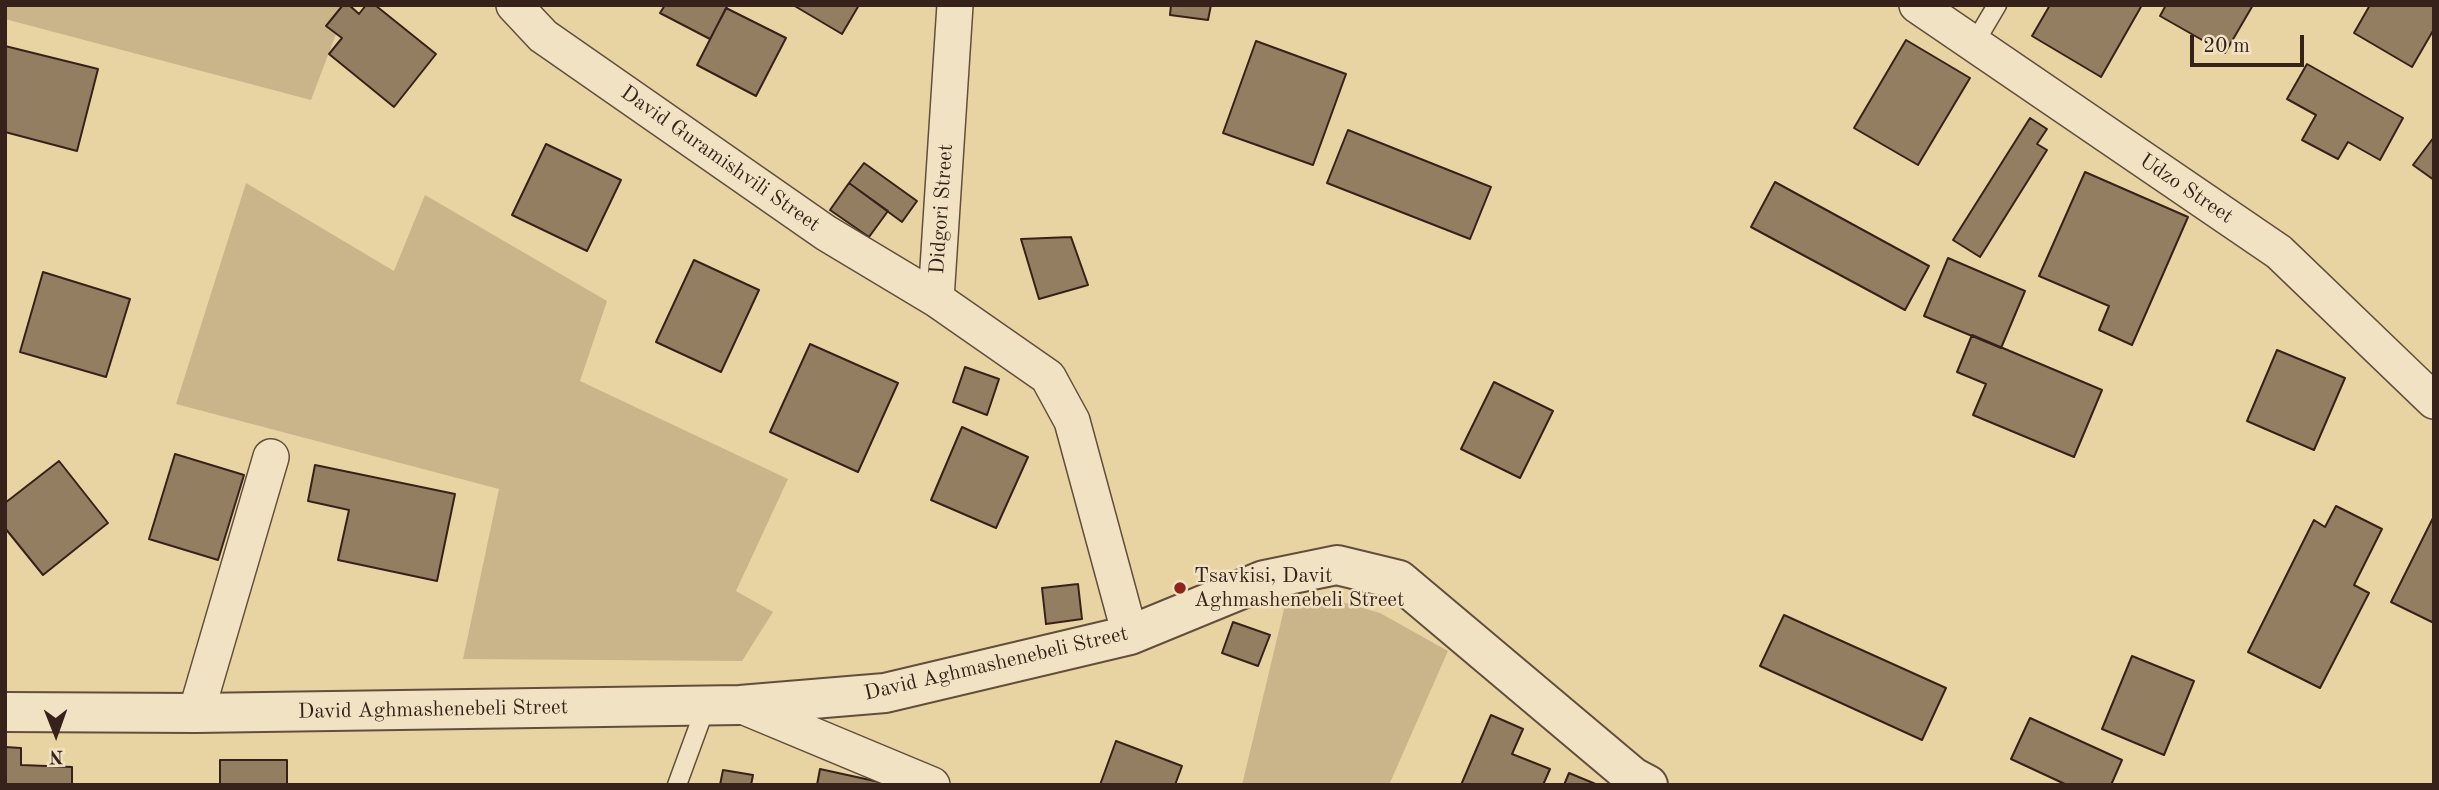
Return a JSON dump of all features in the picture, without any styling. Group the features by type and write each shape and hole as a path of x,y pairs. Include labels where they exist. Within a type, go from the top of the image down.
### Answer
{"street":[{"name":"David Guramishvili Street","path":"514,5 543,36 565,52 827,233 936,299"},
{"name":"Didgori Street","path":"955,5 936,299 1048,377 1072,421 1130,635"},
{"name":"Udzo Street","path":"1917,5 2279,253 2434,401"},
{"path":"196,713 271,457"},
{"name":"David Aghmashenebeli Street","path":"5,712 196,713 723,706 884,693 1130,635 1264,580 1337,565 1399,580 1633,778 1648,785"},
{"path":"723,706 932,785"}],"lane":[{"path":"1974,44 1997,5"},
{"path":"677,785 723,706"}],"shaded area":[{"path":"5,5 347,5 311,100 5,19"},
{"path":"246,183 394,271 425,195 607,301 580,381 788,479 736,591 773,612 742,661 463,659 499,489 176,404"},
{"path":"1314,594 1380,613 1448,651 1389,785 1242,785 1286,601"}],"building":[{"path":"343,5 349,5 359,14 366,5 375,5 436,54 394,107 329,54 342,38 326,26"},
{"path":"665,5 728,5 710,39 660,13"},
{"path":"793,5 859,5 842,34"},
{"path":"1171,5 1211,5 1208,20 1170,15"},
{"path":"2050,5 2142,5 2101,77 2032,36"},
{"path":"2166,5 2253,5 2225,53 2160,16"},
{"path":"2370,5 2434,5 2434,29 2412,67 2354,33"},
{"path":"726,8 786,38 756,96 697,65"},
{"path":"1906,40 1970,78 1918,165 1854,128"},
{"path":"1256,41 1346,74 1313,165 1223,133"},
{"path":"5,46 98,69 77,151 5,132"},
{"path":"2307,64 2403,118 2380,160 2348,142 2338,159 2302,140 2316,115 2287,99"},
{"path":"2030,118 2047,129 2037,144 2047,150 1980,257 1953,240"},
{"path":"1348,130 1491,187 1470,239 1327,183"},
{"path":"2434,137 2434,180 2413,165"},
{"path":"546,144 621,180 587,251 512,215"},
{"path":"864,163 917,201 902,222 849,183"},
{"path":"2085,172 2188,217 2132,345 2099,330 2109,306 2039,276"},
{"path":"1775,182 1929,266 1905,310 1751,227"},
{"path":"849,183 888,211 869,237 830,210"},
{"path":"1071,237 1088,285 1039,299 1021,239"},
{"path":"1948,258 2025,291 2001,348 1924,316"},
{"path":"694,260 759,290 721,372 656,342"},
{"path":"43,272 130,299 106,377 20,352"},
{"path":"1972,335 2102,390 2074,457 1973,415 1986,384 1957,372"},
{"path":"810,344 898,383 858,472 770,432"},
{"path":"2277,350 2345,378 2314,450 2247,421"},
{"path":"965,367 999,379 987,415 953,402"},
{"path":"1494,382 1553,411 1520,478 1461,449"},
{"path":"962,427 1028,457 996,528 931,500"},
{"path":"175,454 244,475 218,560 149,539"},
{"path":"59,461 108,523 43,575 5,528 5,503"},
{"path":"315,465 455,494 437,581 338,560 349,510 308,501"},
{"path":"2336,506 2382,529 2354,585 2369,593 2320,688 2248,652 2314,520 2325,527"},
{"path":"2434,518 2434,623 2391,602"},
{"path":"1078,584 1082,619 1046,624 1042,588"},
{"path":"1784,615 1946,688 1922,740 1760,666"},
{"path":"1233,622 1270,635 1258,666 1222,653"},
{"path":"2132,656 2194,681 2164,755 2102,729"},
{"path":"1491,715 1523,729 1512,754 1550,769 1543,785 1461,785"},
{"path":"2030,718 2122,760 2111,785 2067,785 2011,759"},
{"path":"1116,741 1182,766 1175,785 1100,785"},
{"path":"5,747 21,748 21,765 72,767 72,785 5,785"},
{"path":"220,760 287,760 287,785 220,785"},
{"path":"820,769 893,785 817,785"},
{"path":"723,770 753,775 751,785 720,785"},
{"path":"1569,773 1598,785 1564,785"}],"place":[{"name":"Tsavkisi, Davit Aghmashenebeli Street","path":"1180,588"}]}
